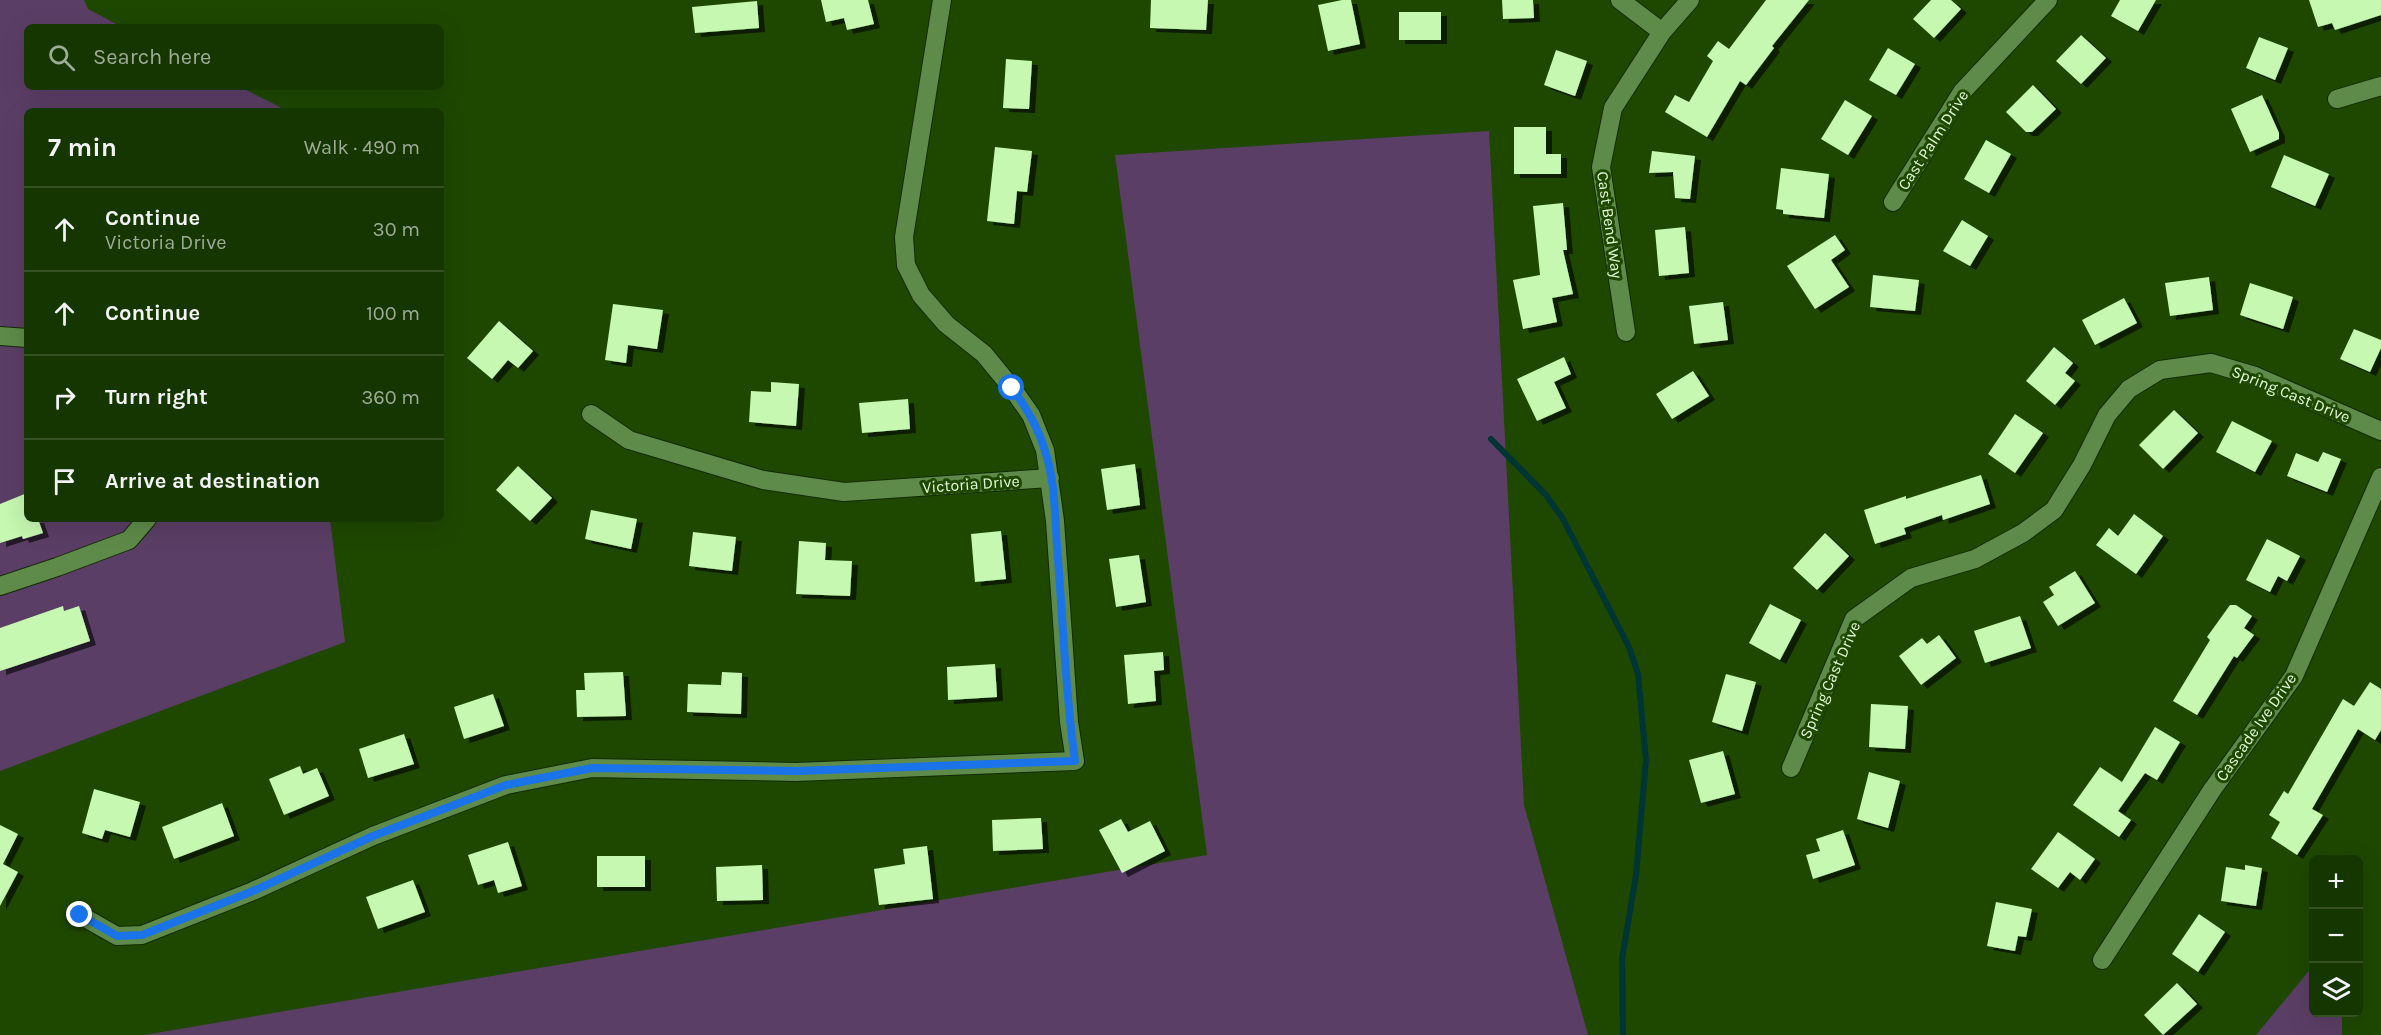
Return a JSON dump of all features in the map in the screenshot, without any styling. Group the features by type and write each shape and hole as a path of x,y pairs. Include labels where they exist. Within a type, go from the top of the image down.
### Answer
{"street":[{"path":"80,915 117,936 142,935 253,891 373,836 506,785 584,770 796,771 1075,761 1069,722 1063,621 1050,478 1045,450 1031,415 984,354 946,324 921,295 906,265 904,237 942,0"},
{"path":"1620,0 1662,32"},
{"name":"Cast Bend Way","path":"1626,332 1601,167 1613,108 1662,32 1690,0"},
{"name":"Cast Palm Drive","path":"1893,202 1962,92 2048,0"},
{"path":"2337,99 2381,86"},
{"path":"0,336 24,338"},
{"name":"Spring Cast Drive","path":"1791,768 1854,619 1911,578 1975,559 2023,533 2054,510 2082,465 2107,415 2129,389 2160,370 2211,363 2254,376 2381,431"},
{"name":"Victoria Drive","path":"591,414 628,440 763,480 844,492 1050,478"},
{"name":"Cascade Ive Drive","path":"2102,960 2212,790 2294,676 2381,477"},
{"path":"0,586 129,540 144,522"}],"shaded area":[{"path":"0,0 84,0 88,9 116,24 24,24 24,90 246,90 280,108 24,108 24,522 330,522 345,642 0,771"},
{"path":"1489,131 1524,805 1588,1035 144,1035 1207,855 1115,155"},
{"path":"2309,971 2309,1017 2342,1017 2342,1035 2256,1035"}],"building":[{"path":"821,0 868,0 874,24 847,30 844,18 826,22"},
{"path":"1151,0 1208,0 1206,30 1150,28"},
{"path":"1351,0 1360,44 1328,51 1318,5"},
{"path":"1502,0 1533,0 1534,18 1503,19"},
{"path":"1766,0 1809,0 1772,46 1774,48 1746,85 1740,81 1707,137 1665,112 1675,95 1689,102 1713,61 1707,56 1718,41 1729,49"},
{"path":"1931,0 1951,0 1961,9 1934,38 1913,19"},
{"path":"2120,0 2156,0 2138,31 2111,16"},
{"path":"2309,0 2381,0 2381,15 2335,30 2332,23 2318,27"},
{"path":"757,1 759,28 695,33 692,7"},
{"path":"1399,12 1441,12 1441,40 1399,40"},
{"path":"2081,35 2106,58 2081,84 2056,61"},
{"path":"2259,37 2288,48 2275,80 2246,68"},
{"path":"1888,48 1915,64 1896,95 1869,80"},
{"path":"1556,50 1587,61 1575,96 1544,85"},
{"path":"1006,59 1032,61 1029,109 1003,108"},
{"path":"2033,85 2056,109 2032,132 2026,132 2006,112"},
{"path":"2262,95 2279,133 2279,139 2250,152 2231,109"},
{"path":"1845,100 1872,116 1848,155 1821,139"},
{"path":"1514,127 1546,127 1546,154 1561,154 1561,174 1514,174"},
{"path":"1986,140 2011,154 1989,193 1964,179"},
{"path":"995,147 1032,151 1027,192 1017,191 1014,224 987,221"},
{"path":"1652,151 1695,156 1690,199 1675,198 1673,172 1649,173"},
{"path":"2284,155 2329,174 2315,206 2271,187"},
{"path":"1781,168 1829,174 1824,218 1783,214 1783,210 1776,209"},
{"path":"1563,203 1567,250 1563,250 1573,294 1552,298 1557,322 1523,329 1513,280 1540,275 1533,206"},
{"path":"1962,220 1988,236 1970,266 1943,251"},
{"path":"1685,227 1689,273 1659,276 1655,230"},
{"path":"1835,235 1845,250 1831,260 1849,287 1815,309 1787,266"},
{"path":"1873,275 1919,280 1915,311 1870,307"},
{"path":"2209,277 2213,310 2170,316 2165,283"},
{"path":"2250,283 2293,297 2283,329 2240,315"},
{"path":"2124,298 2137,323 2095,345 2082,320"},
{"path":"1723,302 1728,340 1694,344 1689,306"},
{"path":"613,304 663,310 657,349 628,345 626,363 605,360"},
{"path":"499,321 533,351 518,368 508,360 492,379 467,358"},
{"path":"2354,329 2381,340 2381,348 2370,372 2340,359"},
{"path":"2054,347 2073,363 2065,373 2075,381 2055,405 2026,381"},
{"path":"1564,357 1571,374 1554,382 1566,408 1537,421 1517,379"},
{"path":"1693,371 1709,396 1672,419 1656,394"},
{"path":"771,382 799,384 796,426 749,422 751,391 771,392"},
{"path":"908,399 910,429 862,433 859,403"},
{"path":"2174,410 2198,433 2163,469 2139,445"},
{"path":"2015,414 2043,433 2015,473 1988,454"},
{"path":"2232,421 2272,441 2255,472 2216,452"},
{"path":"2323,452 2341,459 2327,492 2287,476 2296,453 2318,462"},
{"path":"1135,464 1140,505 1107,510 1101,469"},
{"path":"518,466 552,498 530,521 496,490"},
{"path":"1981,475 1990,504 1943,520 1942,515 1904,528 1906,534 1875,544 1864,510"},
{"path":"24,494 24,522 39,522 43,533 23,539 22,536 0,543 0,504"},
{"path":"591,510 637,519 631,549 585,539"},
{"path":"2134,514 2163,536 2136,574 2096,545 2109,528 2118,536"},
{"path":"1001,531 1006,579 975,582 971,534"},
{"path":"693,532 736,537 732,571 689,566"},
{"path":"1825,533 1849,556 1817,590 1793,568"},
{"path":"2267,539 2300,556 2287,581 2278,576 2270,592 2246,580"},
{"path":"799,541 826,543 825,560 852,561 850,596 796,594"},
{"path":"1139,555 1146,602 1116,607 1109,559"},
{"path":"2075,571 2095,603 2058,626 2043,602 2054,595 2049,587"},
{"path":"1770,604 1801,620 1780,660 1749,643"},
{"path":"2230,605 2236,605 2252,616 2244,628 2254,635 2237,658 2234,656 2197,715 2173,701 2210,640 2207,637"},
{"path":"63,606 64,611 79,606 90,641 0,671 0,628"},
{"path":"2020,616 2031,648 1985,663 1974,631"},
{"path":"1939,635 1956,658 1921,685 1899,656 1922,638 1927,644"},
{"path":"1163,652 1164,670 1154,671 1156,701 1128,704 1124,655"},
{"path":"995,664 997,697 948,700 947,667"},
{"path":"623,672 626,716 577,717 576,690 585,690 584,673"},
{"path":"722,672 742,673 741,714 687,712 688,684 721,685"},
{"path":"1726,674 1756,682 1742,731 1712,722"},
{"path":"2370,682 2381,689 2381,730 2375,740 2358,729 2312,809 2323,815 2297,855 2271,838 2280,822 2269,815 2284,791 2288,794 2343,699 2354,706"},
{"path":"493,694 504,726 464,739 454,707"},
{"path":"1871,704 1908,706 1905,749 1869,747"},
{"path":"2155,727 2180,742 2157,780 2145,773 2118,811 2131,820 2119,837 2073,805 2100,767 2122,782"},
{"path":"404,734 414,764 368,778 359,749"},
{"path":"1723,751 1735,794 1701,803 1689,760"},
{"path":"300,766 303,774 317,768 329,796 284,815 269,779"},
{"path":"1869,772 1900,781 1888,828 1857,819"},
{"path":"94,789 140,802 130,837 105,830 102,839 82,833"},
{"path":"222,803 234,836 174,859 162,827"},
{"path":"1041,818 1043,849 993,851 992,820"},
{"path":"1121,819 1128,832 1150,821 1165,851 1122,873 1099,830"},
{"path":"0,825 18,834 3,864 18,872 0,906"},
{"path":"1843,830 1855,865 1813,879 1806,855 1820,851 1816,839"},
{"path":"2058,832 2095,859 2080,880 2070,872 2058,888 2031,869"},
{"path":"508,842 522,886 498,893 494,880 478,885 468,855"},
{"path":"927,846 933,899 879,905 874,869 905,864 903,849"},
{"path":"597,856 645,856 645,887 597,887"},
{"path":"762,865 763,900 717,901 716,867"},
{"path":"2245,865 2262,868 2256,906 2221,901 2226,867 2245,870"},
{"path":"413,880 425,912 378,929 366,897"},
{"path":"1996,902 2032,909 2026,937 2018,936 2015,951 1987,946"},
{"path":"2199,914 2225,932 2198,972 2172,954"},
{"path":"2177,983 2197,1004 2163,1035 2144,1015"}],"waterway":[{"path":"1491,439 1546,495 1563,519 1629,647 1638,674 1646,760 1636,875 1622,959 1623,1035"}],"route":[{"path":"80,915 117,936 142,935 253,891 373,836 506,785 592,768 796,771 931,768 1075,761 1069,722 1064,632 1050,478 1045,450 1031,415 1012,388"}]}
